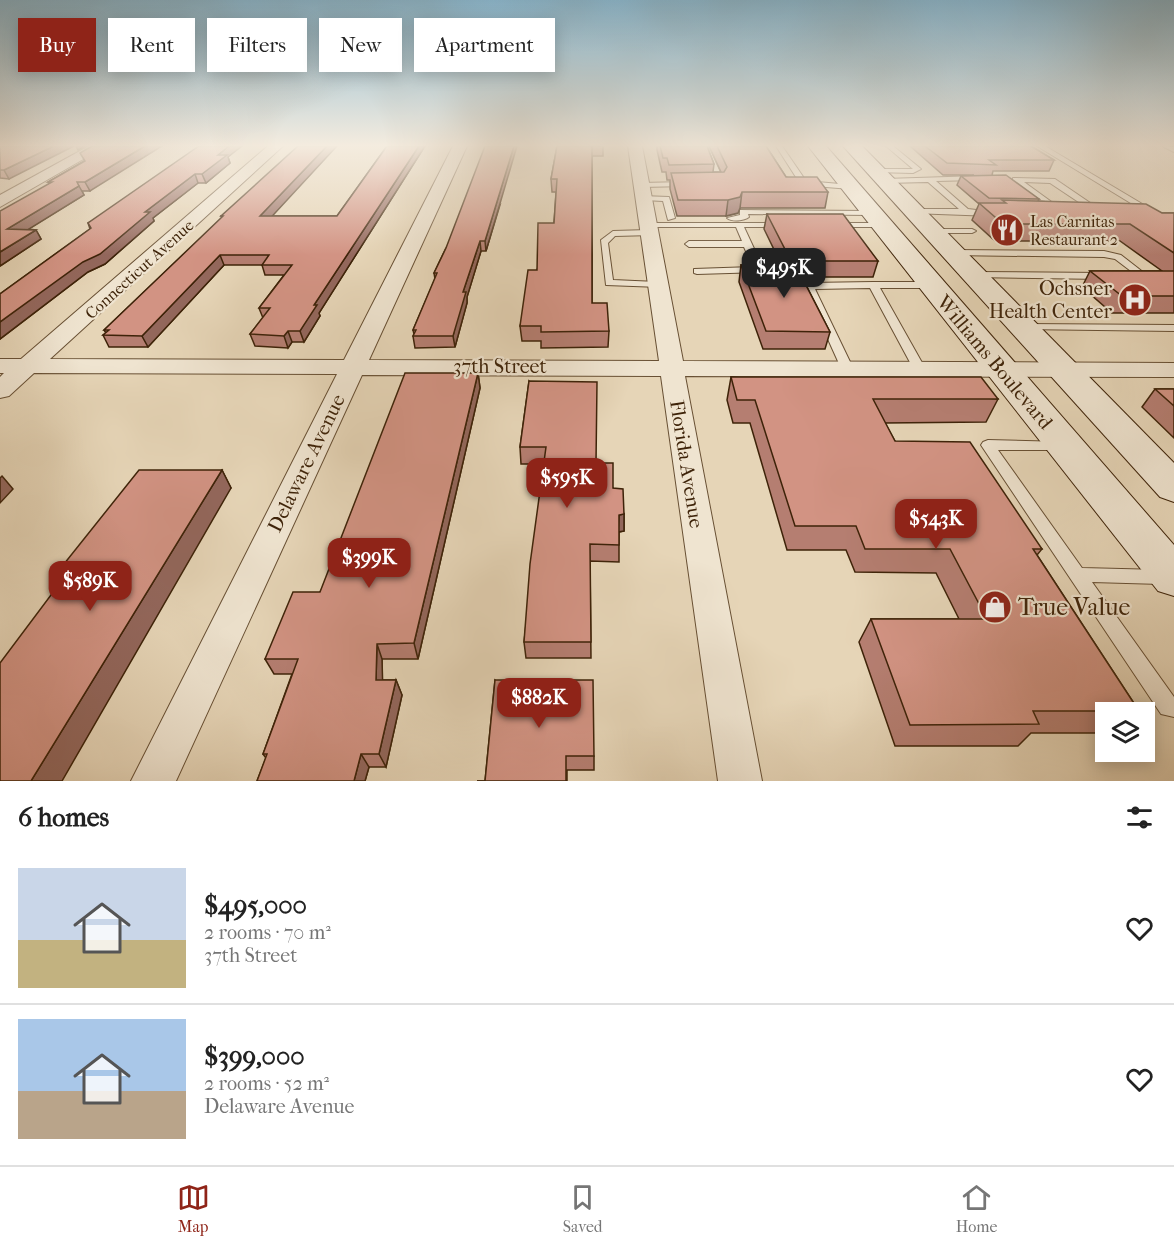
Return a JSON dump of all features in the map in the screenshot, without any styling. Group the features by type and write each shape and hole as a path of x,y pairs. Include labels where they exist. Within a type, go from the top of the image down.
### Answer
{"main road":[{"path":"869,182 881,193 893,197"},
{"name":"Williams Boulevard","path":"871,182 893,197"},
{"name":"Williams Boulevard","path":"881,182 893,197 974,275 1174,487"},
{"name":"Williams Boulevard","path":"893,197 877,219 1174,577"}],"street":[{"path":"0,202 35,182"},
{"name":"Connecticut Avenue","path":"0,390 30,366 235,182"},
{"name":"Delaware Avenue","path":"153,781 442,182"},
{"name":"Florida Avenue","path":"644,182 652,212 657,285 740,781"},
{"name":"37th Street","path":"0,366 1174,370"}],"lane":[{"path":"705,184 713,182"},
{"path":"804,182 966,211 1000,214"},
{"path":"893,197 904,182"},
{"path":"893,197 930,182"},
{"path":"932,182 966,211"},
{"path":"1017,182 1064,214 1043,214"},
{"path":"1054,182 1099,212 1084,214"},
{"path":"1102,182 1159,216"},
{"path":"657,285 609,283 604,242 613,234 694,184"},
{"path":"893,197 972,231"},
{"path":"652,212 743,218 745,217 743,212 877,219"},
{"path":"652,212 740,225 788,225"},
{"path":"823,225 877,219"},
{"path":"697,271 759,270 740,225"},
{"path":"689,244 748,244"},
{"path":"953,254 1104,254 1118,257 1143,276 974,275"},
{"path":"873,285 919,368"},
{"path":"847,368 809,286 932,285"},
{"path":"1023,327 1174,328"},
{"path":"1064,445 988,445 1168,707 1174,707"},
{"path":"1078,575 1174,577"}],"building":[{"path":"51,182 77,182 79,186 7,229 36,230 0,252 0,211"},
{"path":"146,182 184,182 145,212 150,212 100,254 83,262 0,322 0,294 91,228 88,223"},
{"path":"258,182 292,182 260,216 337,216 361,182 395,182 314,305 317,305 300,331 288,331 284,336 250,334 270,308 259,308 292,265 262,265 269,255 220,255 142,336 103,335 109,330 104,330 223,216 221,216"},
{"path":"471,182 503,182 485,241 480,241 463,292 466,292 453,336 413,336 416,330 413,330 437,273 434,273"},
{"path":"557,182 592,182 592,303 607,303 609,331 541,332 541,326 520,326 528,270 537,270 538,223 554,223"},
{"path":"673,182 821,182 828,192 742,192 740,197 728,200 678,200"},
{"path":"969,182 1016,182 1039,199 989,198"},
{"path":"1002,200 1146,204 1162,213 1174,213 1174,253 1130,224 1003,224 979,203 1006,203"},
{"path":"767,214 843,214 878,261 791,261"},
{"path":"741,265 796,266 830,332 766,331"},
{"path":"1090,271 1174,271 1174,296 1122,296"},
{"path":"405,373 478,373 414,643 377,644 376,680 396,680 379,754 361,754 354,781 257,781 267,754 263,754 298,659 265,659 293,592 320,592"},
{"name":"True Value","path":"731,377 981,377 998,399 873,399 895,441 970,442 1042,549 1033,549 1133,702 1095,702 1095,711 1033,711 1039,724 910,725 871,619 987,619 950,549 865,549 856,526 795,526 755,400 737,400"},
{"path":"529,381 597,382 596,463 613,463 613,488 623,489 624,514 619,515 619,545 590,544 591,642 524,642 530,564 546,447 520,447"},
{"path":"1155,389 1174,389 1174,406"},
{"path":"139,470 222,470 31,781 0,781 0,663 63,579 52,579"},
{"path":"495,680 593,680 594,756 566,756 566,781 485,781"}],"place":[{"name":"Las Carnitas Restaurant 2","path":"1007,230"},
{"name":"Ochsner Health Center","path":"1135,300"},
{"name":"True Value","path":"995,607"}]}
